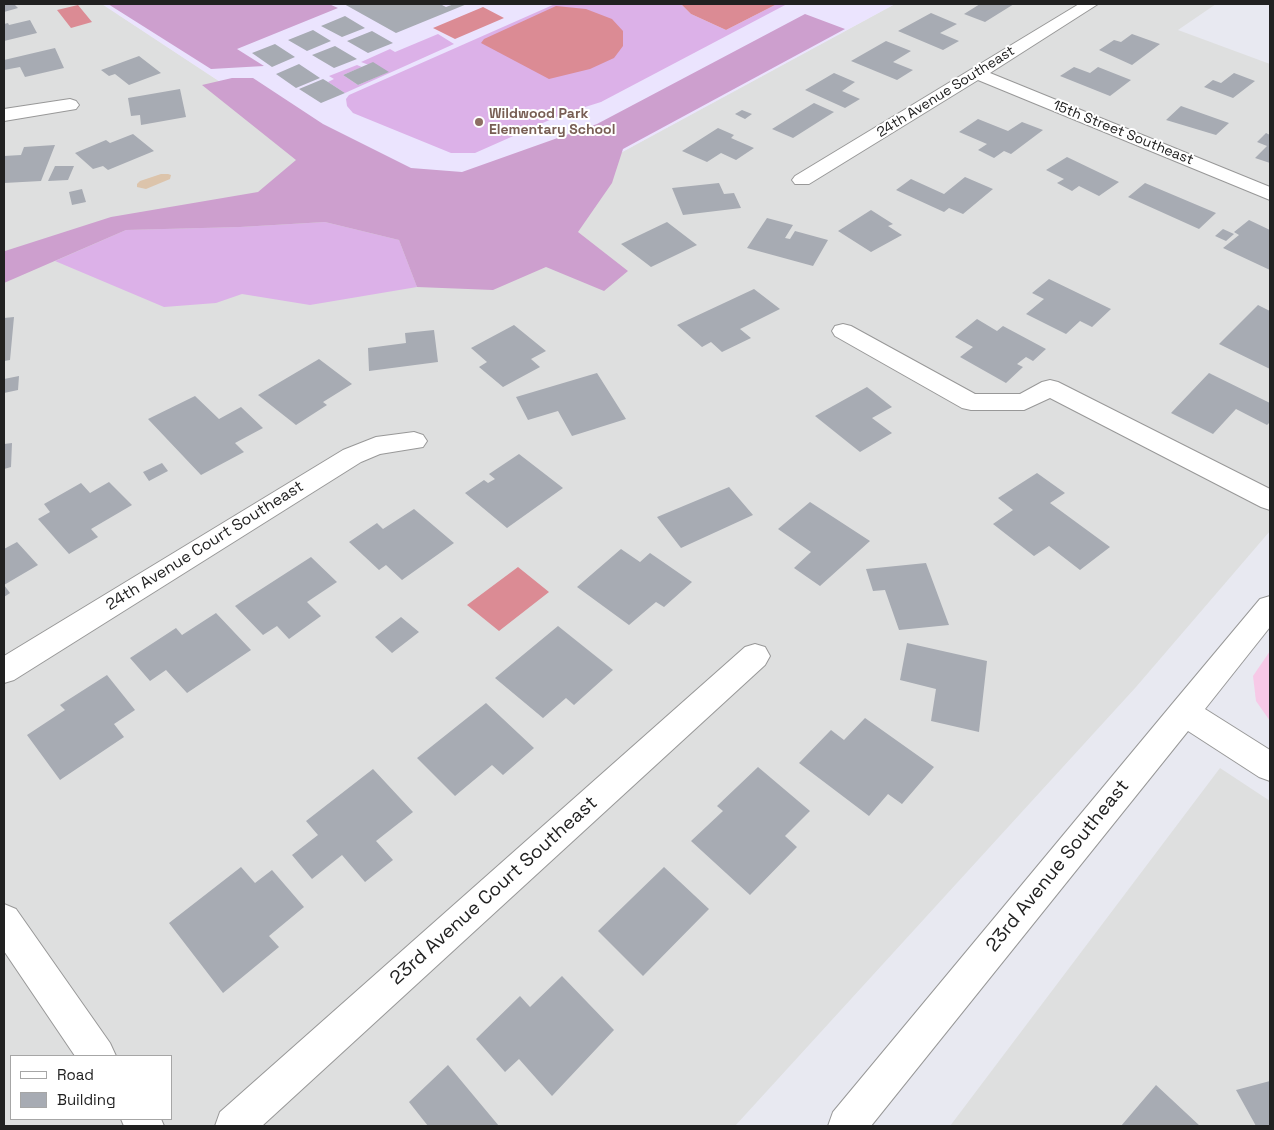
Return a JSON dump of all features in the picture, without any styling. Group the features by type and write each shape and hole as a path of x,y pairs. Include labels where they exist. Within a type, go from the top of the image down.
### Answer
{"street":[{"name":"24th Avenue Southeast","path":"802,180 1090,4"},
{"name":"15th Street Southeast","path":"976,73 1270,194"},
{"path":"4,115 70,106"},
{"path":"843,331 971,402 1024,402 1050,388 1270,500"},
{"name":"24th Avenue Court Southeast","path":"4,671 352,456 376,446 414,442"},
{"name":"23rd Avenue Southeast","path":"847,1126 1270,607"},
{"name":"23rd Avenue Court Southeast","path":"234,1126 754,656"},
{"path":"1184,712 1270,767"},
{"path":"4,921 96,1055"}],"shaded area":[{"path":"4,4 102,4 460,240 895,4 1216,4 1178,30 1270,64 1270,531 1136,687 735,1126 4,1126"},
{"name":"Wildwood Park Elementary School","path":"102,4 895,4 460,240"},
{"path":"108,4 329,4 338,8 237,49 264,66 211,69"},
{"path":"555,4 681,4 691,14 726,30 777,4 787,4 601,102 563,114 475,153 451,153 353,113 347,106 346,99 349,95"},
{"path":"681,4 777,4 726,30 691,14"},
{"path":"78,5 92,22 71,28 57,10"},
{"path":"556,6 586,9 612,19 623,31 623,46 614,58 590,69 549,79 481,43 484,39"},
{"path":"483,7 504,18 455,39 433,28"},
{"path":"805,14 845,29 623,149 612,183 578,232 628,271 604,291 546,267 493,290 417,287 399,240 325,222 240,227 126,230 4,283 5,251 111,217 258,192 296,160 202,85 232,78 253,78 323,124 411,168 462,172 597,124"},
{"path":"438,34 454,44 345,93 328,82 334,79 329,76 357,65 362,67 343,75 358,85 388,72 361,62 390,49 395,52"},
{"path":"161,174 171,175 170,179 146,189 137,187 140,181"},
{"path":"325,222 399,240 417,287 310,305 242,294 216,303 164,307 55,261 126,230 240,227"},
{"path":"518,567 549,592 499,631 467,605"},
{"path":"1270,651 1270,721 1256,701 1253,676"},
{"path":"1220,768 1270,801 1270,1126 950,1126"}],"building":[{"path":"4,4 14,4 18,8 4,12"},
{"path":"344,4 440,4 446,7 454,4 467,4 396,33"},
{"path":"980,4 1014,4 985,22 964,14"},
{"path":"931,13 957,24 940,33 959,41 943,50 898,31"},
{"path":"345,16 365,28 342,37 321,26"},
{"path":"30,20 37,33 4,41 4,24 8,23 9,25"},
{"path":"313,30 331,41 307,51 288,40"},
{"path":"372,31 393,43 368,53 347,41"},
{"path":"1132,34 1160,44 1132,65 1099,50 1114,40 1121,42"},
{"path":"886,41 911,51 893,62 913,70 897,80 851,61"},
{"path":"275,44 295,57 272,67 252,53"},
{"path":"335,46 357,59 334,68 312,55"},
{"path":"55,48 64,68 25,77 20,67 4,70 4,60"},
{"path":"139,56 161,73 129,85 115,74 109,76 101,70"},
{"path":"373,62 389,72 358,85 343,75"},
{"path":"299,64 320,78 296,88 276,74"},
{"path":"1074,67 1090,73 1098,67 1131,80 1110,96 1060,76"},
{"path":"834,73 855,82 842,91 860,99 845,108 805,90"},
{"path":"1234,73 1255,81 1233,98 1204,87 1213,80 1221,83"},
{"path":"323,79 345,93 321,103 299,89"},
{"path":"180,89 186,117 141,125 140,115 131,116 128,98"},
{"path":"814,103 834,112 793,138 772,129"},
{"path":"1181,106 1229,123 1216,135 1166,120"},
{"path":"742,110 752,114 745,119 735,114"},
{"path":"978,119 1008,131 1022,122 1043,130 1011,154 1004,151 994,158 978,150 987,144 959,132"},
{"path":"718,128 734,135 731,138 754,148 736,160 721,153 707,162 682,151"},
{"path":"1266,133 1270,135 1270,163 1255,158 1267,146 1257,142"},
{"path":"133,134 154,151 108,170 103,166 93,169 75,153 106,140 110,143"},
{"path":"55,145 41,181 4,183 4,156 21,155 24,147"},
{"path":"1067,157 1119,182 1099,196 1079,186 1072,191 1057,183 1064,179 1046,170"},
{"path":"55,166 74,166 68,180 48,181"},
{"path":"965,177 993,189 963,214 949,208 944,212 896,190 911,179 944,194"},
{"path":"719,183 724,194 734,193 741,208 683,215 672,188"},
{"path":"1145,183 1216,213 1199,229 1128,197"},
{"path":"82,189 86,202 72,205 69,192"},
{"path":"871,210 893,224 888,226 902,235 871,252 838,231"},
{"path":"767,218 793,225 785,238 790,239 795,231 828,240 813,266 747,248"},
{"path":"1249,220 1270,230 1270,270 1223,248 1239,235 1234,232"},
{"path":"667,222 697,245 651,267 621,244"},
{"path":"1223,229 1234,234 1226,241 1215,236"},
{"path":"1049,279 1111,309 1092,327 1080,321 1066,334 1026,314 1044,299 1032,293"},
{"path":"754,289 780,309 740,329 751,338 722,352 711,342 702,347 677,325"},
{"path":"1258,305 1270,311 1270,369 1219,344"},
{"path":"14,317 10,360 4,361 4,318"},
{"path":"977,319 997,331 1003,326 1046,349 1033,361 1026,357 1017,364 1023,367 1006,383 960,357 973,347 955,337"},
{"path":"514,325 546,351 531,359 540,367 503,387 479,367 487,362 471,348"},
{"path":"434,330 438,362 369,371 368,348 406,343 405,333"},
{"path":"319,359 352,384 323,402 327,405 296,425 258,395"},
{"path":"597,373 626,419 572,436 558,411 528,420 516,397"},
{"path":"1209,373 1270,403 1270,422 1267,425 1236,409 1213,434 1171,413"},
{"path":"19,376 18,390 4,393 4,379"},
{"path":"867,387 892,407 872,418 892,433 860,452 815,416"},
{"path":"195,396 219,419 241,407 263,428 235,443 244,452 201,475 148,419"},
{"path":"12,443 11,467 4,469 4,444"},
{"path":"519,454 563,488 507,528 465,493 484,480 488,483 495,479 489,474"},
{"path":"162,463 168,471 149,481 143,472"},
{"path":"1037,473 1065,493 1050,503 1110,547 1080,570 1049,546 1034,556 993,524 1013,510 998,498"},
{"path":"109,482 132,505 91,529 98,537 69,554 38,519 50,512 44,504 81,483 90,493"},
{"path":"729,487 753,515 681,548 657,517"},
{"path":"810,502 870,541 820,586 794,568 811,552 778,529"},
{"path":"414,509 454,543 402,580 386,565 379,570 349,542 377,523 383,529"},
{"path":"17,542 38,565 4,585 4,549"},
{"path":"621,549 640,562 650,553 692,582 664,607 656,602 629,625 577,587"},
{"path":"311,557 337,582 307,602 321,616 289,639 277,626 263,635 235,606"},
{"path":"926,563 949,625 899,630 885,590 873,591 866,569"},
{"path":"4,585 10,593 4,597"},
{"path":"216,613 251,650 187,693 166,670 150,681 130,658 176,628 182,635"},
{"path":"401,617 419,632 392,653 375,637"},
{"path":"558,626 613,670 574,705 566,698 543,718 495,678"},
{"path":"907,643 987,661 979,732 931,721 936,689 900,680"},
{"path":"107,675 135,710 114,724 124,737 60,780 27,735 65,710 60,705"},
{"path":"486,703 534,748 503,775 492,765 455,796 417,758"},
{"path":"865,718 934,767 902,804 888,794 869,816 799,763 831,730 844,740"},
{"path":"758,767 810,811 785,836 797,847 750,895 691,841 723,811 717,806"},
{"path":"373,769 413,812 376,841 393,860 365,882 342,855 312,879 292,855 318,835 306,821"},
{"path":"241,867 255,883 272,870 304,907 269,936 279,947 223,993 169,923"},
{"path":"664,867 709,909 643,976 598,931"},
{"path":"562,976 614,1030 552,1096 519,1059 505,1072 476,1039 520,996 530,1007"},
{"path":"448,1065 499,1126 428,1126 409,1102"},
{"path":"1270,1081 1270,1126 1256,1126 1236,1090"},
{"path":"1156,1085 1200,1126 1121,1126"}],"place":[{"name":"Wildwood Park Elementary School","path":"479,122"}]}
